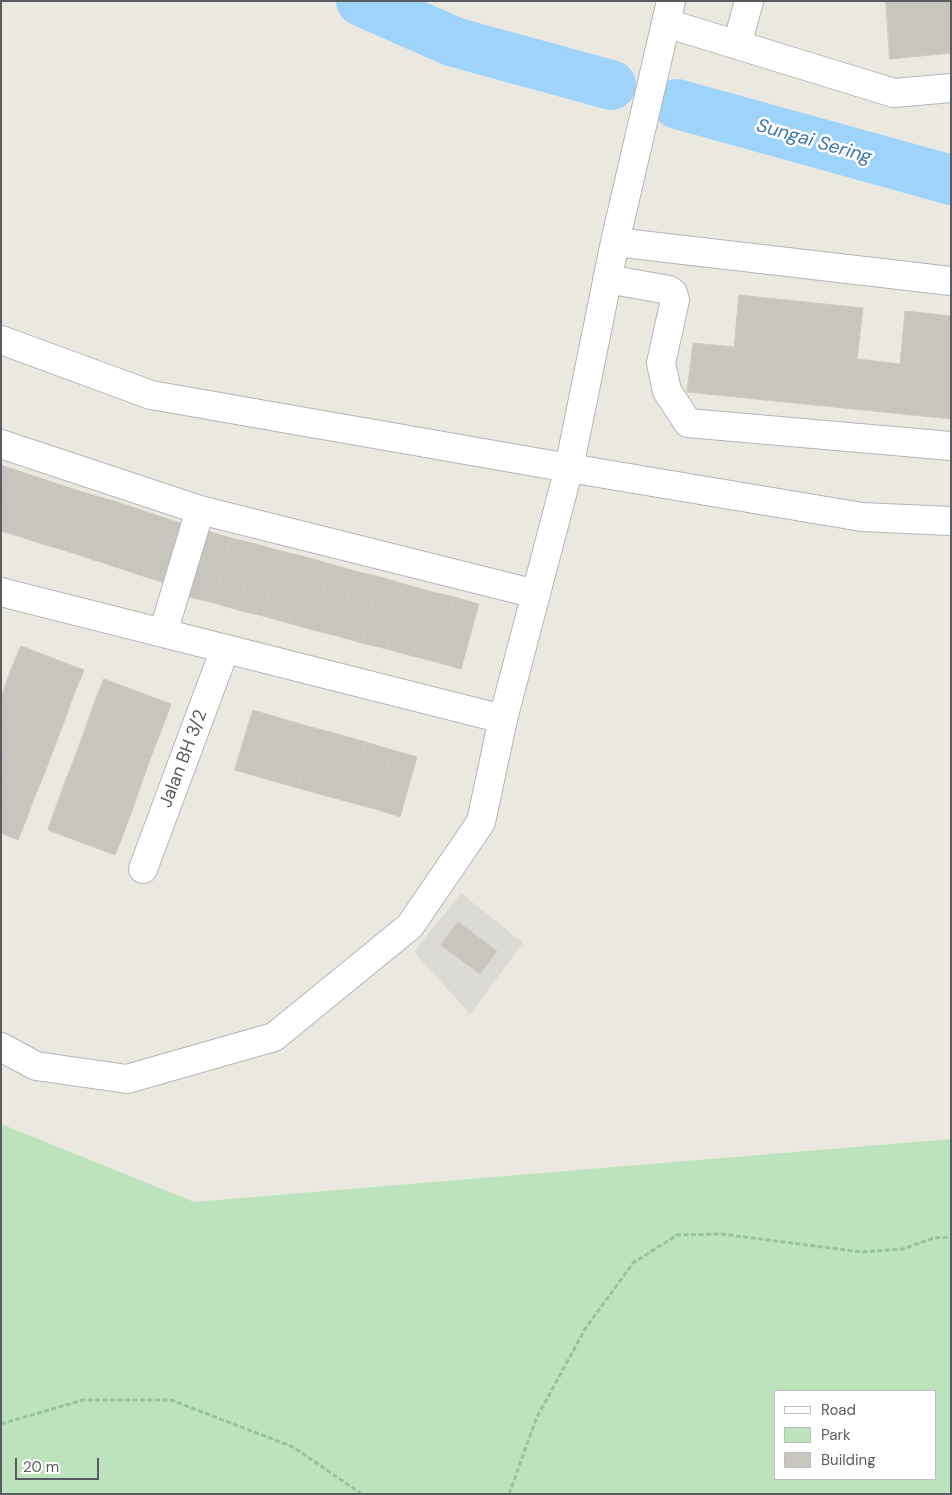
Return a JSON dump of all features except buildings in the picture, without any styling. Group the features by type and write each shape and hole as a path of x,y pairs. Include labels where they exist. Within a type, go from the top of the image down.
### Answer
{"street":[{"path":"737,45 750,1"},
{"path":"1,1047 36,1066 128,1079 274,1038 410,926 481,822 503,719 569,468 615,242 668,12 737,45 894,93 951,88"},
{"path":"615,242 951,281"},
{"path":"608,279 669,290 673,293 675,300 660,363 667,391 688,423 951,446"},
{"path":"1,340 151,395 569,468 862,516 951,521"},
{"path":"1,444 200,510 536,594"},
{"path":"163,633 200,510"},
{"path":"1,592 503,719"},
{"name":"Jalan BH 3/2","path":"143,869 225,649"}],"path":[{"path":"510,1494 536,1419 585,1329 633,1264 676,1236 722,1234 862,1252 903,1249 933,1238 951,1237"},
{"path":"1,1424 84,1400 170,1400 293,1447 362,1494"}],"shaded area":[{"path":"461,893 523,943 470,1014 414,952"}],"green space":[{"path":"1,1124 194,1202 951,1139 951,1494 1,1494"}],"waterway":[{"name":"Sungai Sering","path":"361,1 454,42 611,85"},
{"name":"Sungai Sering","path":"677,104 951,180"}]}
